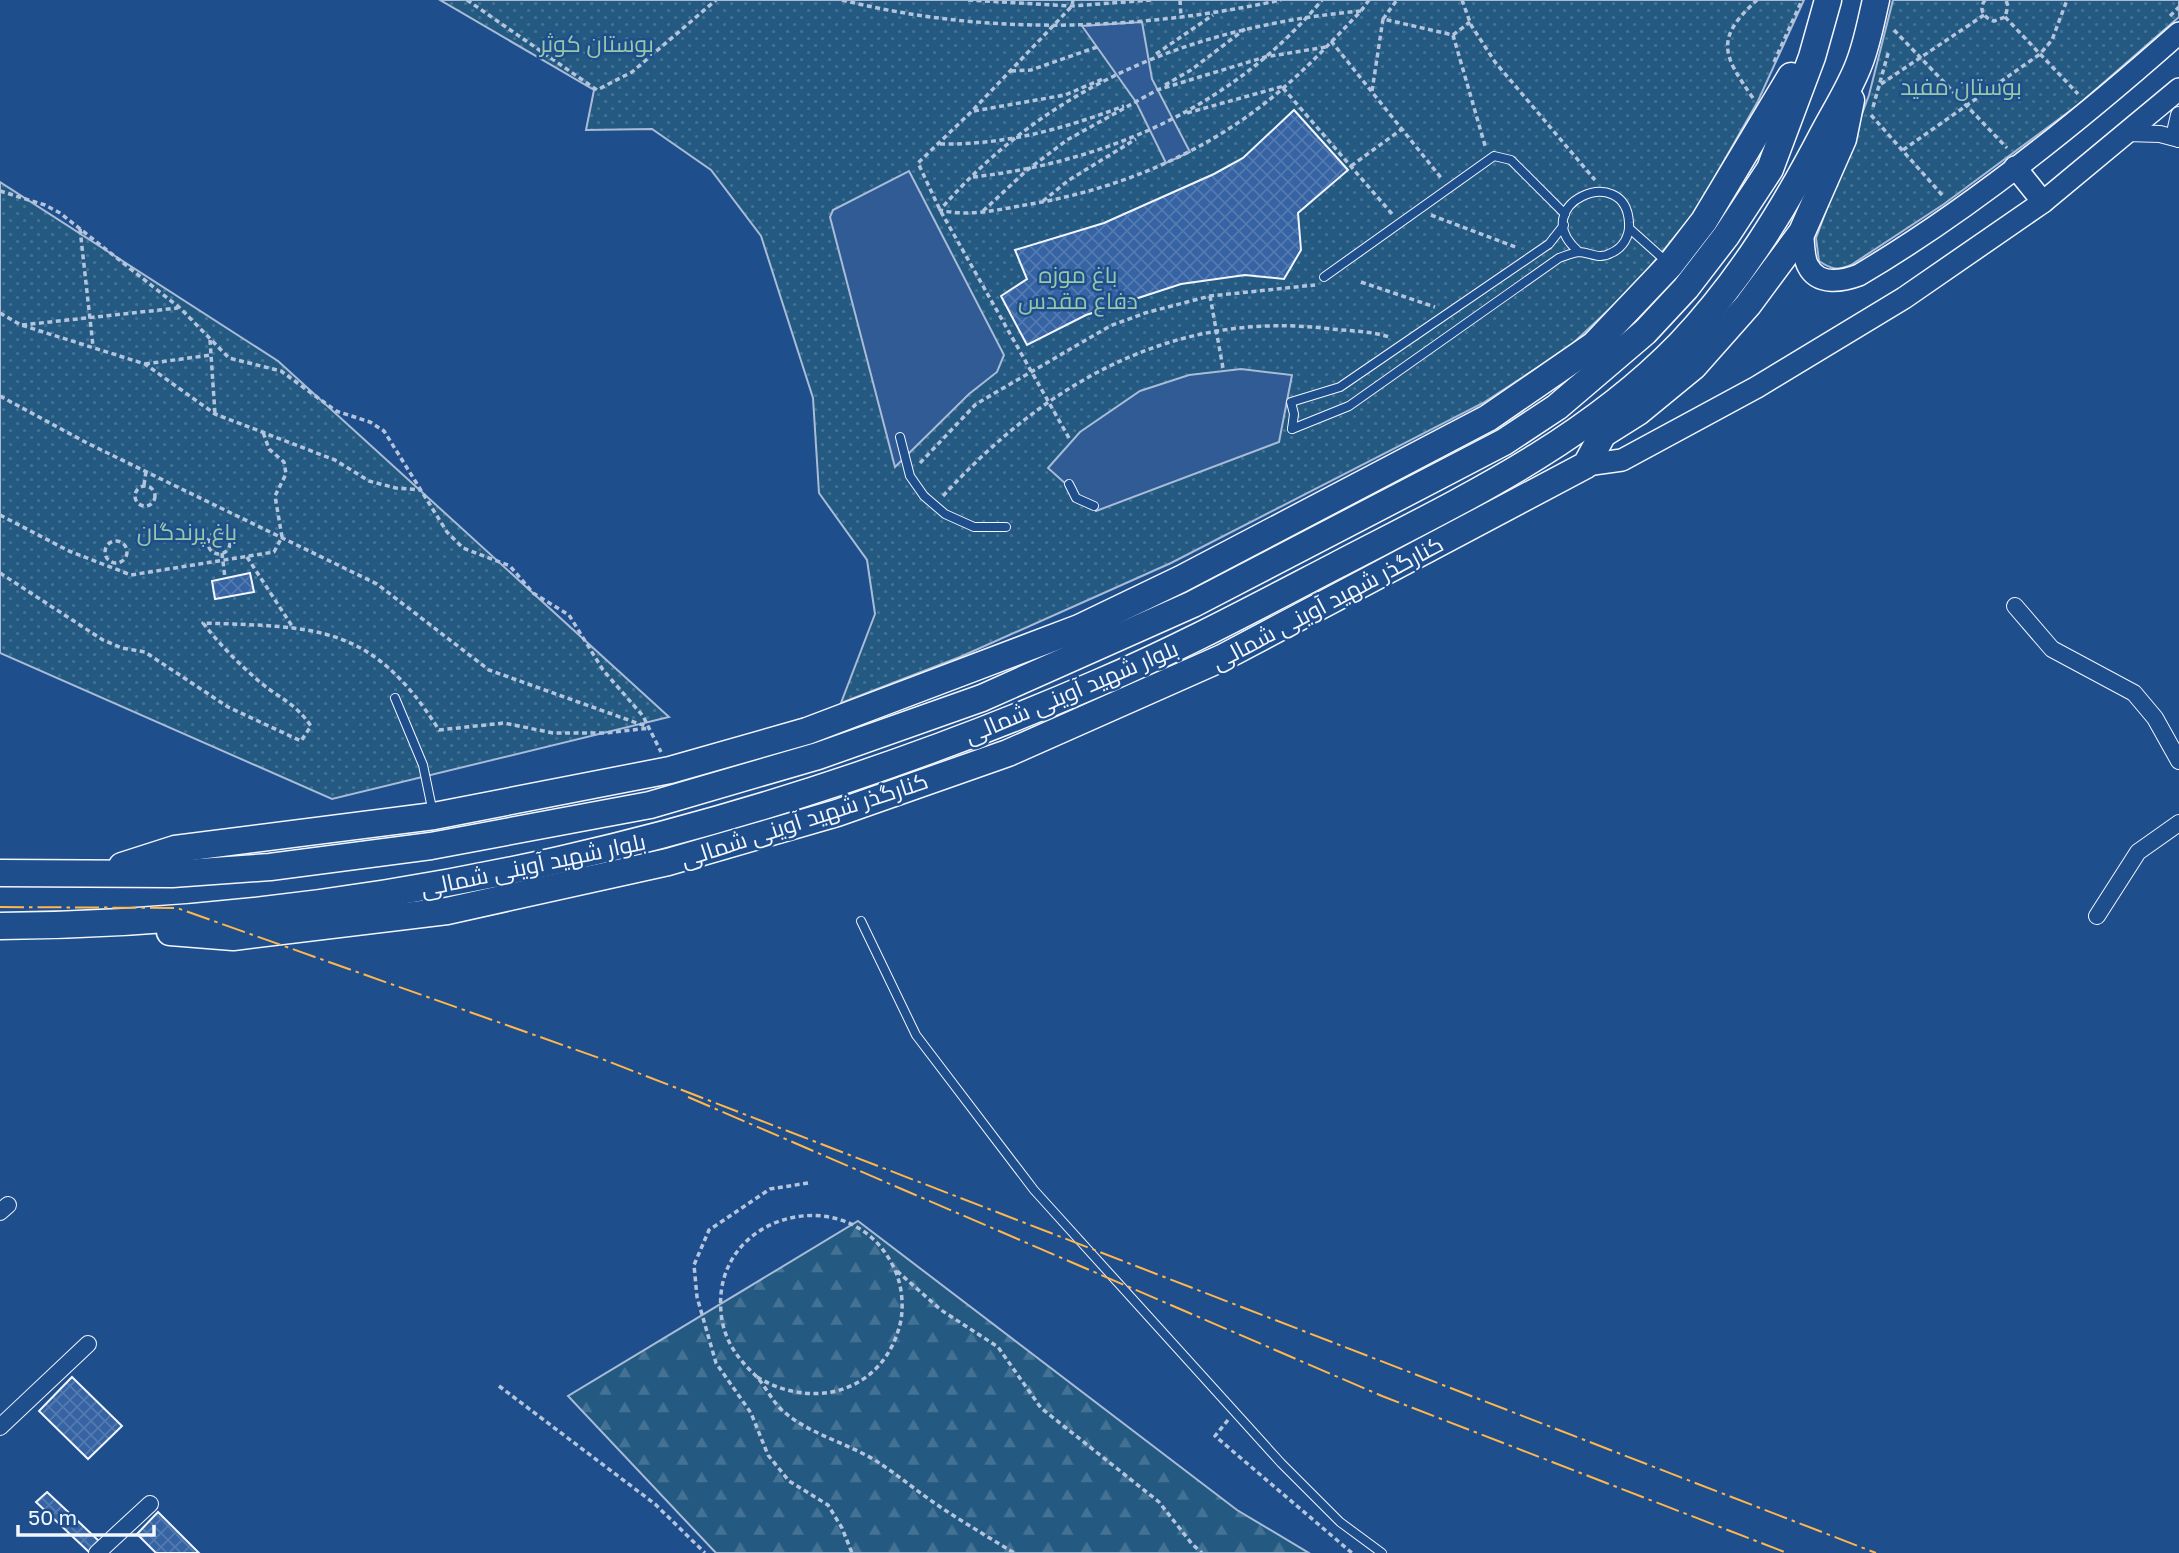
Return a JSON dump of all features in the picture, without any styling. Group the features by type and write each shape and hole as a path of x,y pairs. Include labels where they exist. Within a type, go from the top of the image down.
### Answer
{"main road":[{"name":"بلوار شهید آوینی شمالی","path":"0,873 172,874 283,865 431,846 650,805 818,756 982,698 1192,604 1504,442 1557,407 1615,360 1686,288 1726,236 1770,169 1812,57 1828,0"},
{"name":"بلوار شهید آوینی شمالی","path":"0,926 92,925 273,911 441,886 660,836 827,787 995,726 1102,682 1208,632 1521,468 1629,391 1679,344 1751,257 1795,187 1858,67 1876,0"},
{"path":"99,873 175,849 434,816 670,770 807,731 970,672 1079,628 1181,579 1488,418 1594,345 1670,265 1704,221 1819,30"},
{"path":"1586,465 1603,434 1638,412 1694,366 1748,305 1802,232 1843,139 1858,67"},
{"name":"کنارگذر شهید آوینی شمالی","path":"92,925 233,937 447,911 667,863 837,813 1008,752 1222,658 1586,465"}],"street":[{"path":"1802,232 1808,266 1821,279 1841,282 1882,261 2011,158 2118,87 2171,27"},
{"path":"1586,465 1622,460 1757,387 1904,298 2043,202 2179,89"},
{"path":"2126,133 2160,134 2179,139 2176,128 2179,115"},
{"path":"2011,158 2043,202"},
{"path":"2015,606 2052,649 2134,693 2155,718 2179,761"},
{"path":"2097,916 2137,852 2179,823"},
{"path":"0,1427 88,1344"},
{"path":"97,1553 150,1504"}],"lane":[{"path":"1324,277 1489,158 1502,156 1511,160 1565,214"},
{"path":"1630,229 1620,248 1601,257 1580,252 1571,245 1564,225 1565,214 1578,197 1588,192 1609,193 1625,207 1630,229 1670,265"},
{"path":"1564,225 1549,244 1340,387 1291,402 1294,414 1292,429 1349,406 1559,258 1580,252"},
{"path":"900,437 910,476 924,496 944,514 974,527 1006,527"},
{"path":"1069,484 1076,498 1094,506"},
{"path":"395,698 423,765 434,816"},
{"path":"861,921 924,1046 1034,1190 1235,1413 1340,1522 1382,1553"}],"path":[{"path":"467,0 597,90 632,72 716,0"},
{"path":"477,7 484,0"},
{"path":"842,0 961,21 1049,26 1181,18 1281,0"},
{"path":"968,0 1072,3 1152,0"},
{"path":"1180,0 1181,18"},
{"path":"1042,202 1096,162 1182,115 1265,57 1309,16 1322,0"},
{"path":"940,210 981,212 1042,202 1096,189 1190,152 1284,87 1361,11 1368,0"},
{"path":"1372,91 1383,19 1397,0"},
{"path":"1462,0 1470,22 1503,72 1585,171 1609,193"},
{"path":"1754,100 1728,61 1726,47 1733,23 1757,0"},
{"path":"1984,0 1984,15 1994,21 2005,17"},
{"path":"2006,0 2005,17 2079,95"},
{"path":"1903,150 2040,54 2052,40 2067,0"},
{"path":"1069,438 940,210 918,163 972,111 1072,3"},
{"path":"2171,27 2179,7"},
{"path":"1148,58 1247,27 1309,16 1361,11"},
{"path":"972,111 1065,95 1148,58 1215,13"},
{"path":"1880,85 1984,15"},
{"path":"1383,19 1453,35"},
{"path":"1868,125 1896,20"},
{"path":"1453,35 1470,22"},
{"path":"981,212 1026,171 1067,140 1191,70 1247,27"},
{"path":"1894,30 1967,106 2011,158"},
{"path":"1453,35 1489,158"},
{"path":"1331,41 1447,186"},
{"path":"1009,72 1031,69 1097,47"},
{"path":"1157,89 1265,57 1326,47"},
{"path":"940,210 971,177 1013,141 1051,113 1118,73"},
{"path":"1182,115 1284,87"},
{"path":"1284,87 1399,222"},
{"path":"2069,102 2088,87"},
{"path":"940,144 1013,141 1069,127 1136,102"},
{"path":"1871,115 1943,195 1932,203"},
{"path":"1351,166 1402,129"},
{"path":"971,177 1026,171 1076,159 1151,131"},
{"path":"2011,158 2018,140"},
{"path":"1997,156 2011,158"},
{"path":"0,191 45,205 80,229 180,308 229,358 281,371 336,411 370,422 383,432 400,453 447,532 463,548 510,566 533,593 569,615 603,670 650,728 670,770"},
{"path":"1416,209 1534,254"},
{"path":"80,229 93,347"},
{"path":"910,476 928,452 976,404 1110,326 1145,313 1210,296 1321,285 1324,277"},
{"path":"1361,282 1450,312"},
{"path":"1210,296 1223,368"},
{"path":"21,325 180,308"},
{"path":"0,313 21,325 145,364 215,414 335,460 369,481 396,488 421,490"},
{"path":"935,505 1006,433 1047,401 1125,358 1157,345 1251,326 1314,326 1378,334 1406,342"},
{"path":"210,340 215,414"},
{"path":"145,364 211,355"},
{"path":"0,396 377,584 489,670 650,728"},
{"path":"0,515 69,551 131,575 145,575 274,552 282,537 275,496 286,474 284,462 268,449 263,432"},
{"path":"144,485 146,471"},
{"path":"144,485 154,490 155,495 150,504 145,506 136,501 135,496 139,487 144,485"},
{"path":"215,533 228,537 229,547 222,553 213,552 208,544 215,533"},
{"path":"120,541 127,549 127,555 119,562 113,562 108,559 106,548 109,544 120,541"},
{"path":"222,553 225,578"},
{"path":"247,557 292,626"},
{"path":"111,568 113,562"},
{"path":"0,573 103,640 122,648 145,652 228,707 301,741 311,726 297,706 264,685 238,663 203,623 292,626 324,631 347,639 376,658 405,684 439,730 505,723 553,733 605,733 650,728"},
{"path":"807,1183 771,1189 709,1230 694,1265 696,1297 716,1363 751,1413 768,1455 789,1481 828,1505 842,1528 852,1553"},
{"path":"757,1377 785,1391 816,1395 847,1388 873,1371 892,1346 901,1316 900,1285 883,1250 867,1233 839,1218 808,1214 793,1216 764,1228 751,1237 731,1262 723,1284 723,1324 735,1353 783,1412 820,1435 872,1459 1014,1553"},
{"path":"895,1270 940,1310 998,1346 1041,1408 1159,1502 1202,1553"},
{"path":"499,1386 655,1504 705,1553"},
{"path":"1235,1413 1214,1436 1352,1553"}],"green space":[{"name":"باغ موزه دفاع مقدس","path":"440,0 1804,0 1758,101 1695,212 1635,285 1568,348 1483,403 1171,563 960,657 841,703 875,614 867,560 819,493 813,398 761,236 711,170 652,129 586,130 594,90"},
{"name":"بوستان مفید","path":"1893,0 2179,0 2179,17 2078,105 1944,204 1851,265 1834,268 1819,261 1816,238 1869,95"},
{"name":"باغ پرندگان","path":"0,182 278,361 669,717 332,799 0,653"},
{"path":"858,1221 1237,1510 1309,1553 716,1553 568,1396"}],"shaded area":[{"path":"1142,22 1152,79 1190,152 1166,163 1136,102 1082,26"},
{"path":"909,171 1004,355 997,372 969,394 895,467 830,217 833,210"},
{"path":"1241,369 1292,375 1279,442 1096,511 1048,468 1080,432 1140,391 1189,375"}],"building":[{"path":"1294,110 1348,170 1298,213 1301,250 1284,279 1245,275 1181,284 1086,315 1027,345 1001,296 1027,279 1015,250 1104,223 1214,174 1243,158"},
{"path":"250,573 254,592 215,599 212,581"},
{"path":"72,1377 122,1426 88,1459 39,1411"},
{"path":"47,1492 100,1542 90,1553 36,1502"},
{"path":"158,1512 199,1553 156,1553 137,1534"}],"power":[{"path":"0,907 177,908 602,1059 1876,1553"},
{"path":"688,1097 1382,1396 1787,1553"}],"park label":[{"name":"بوستان کوثر","path":"597,43"}]}
